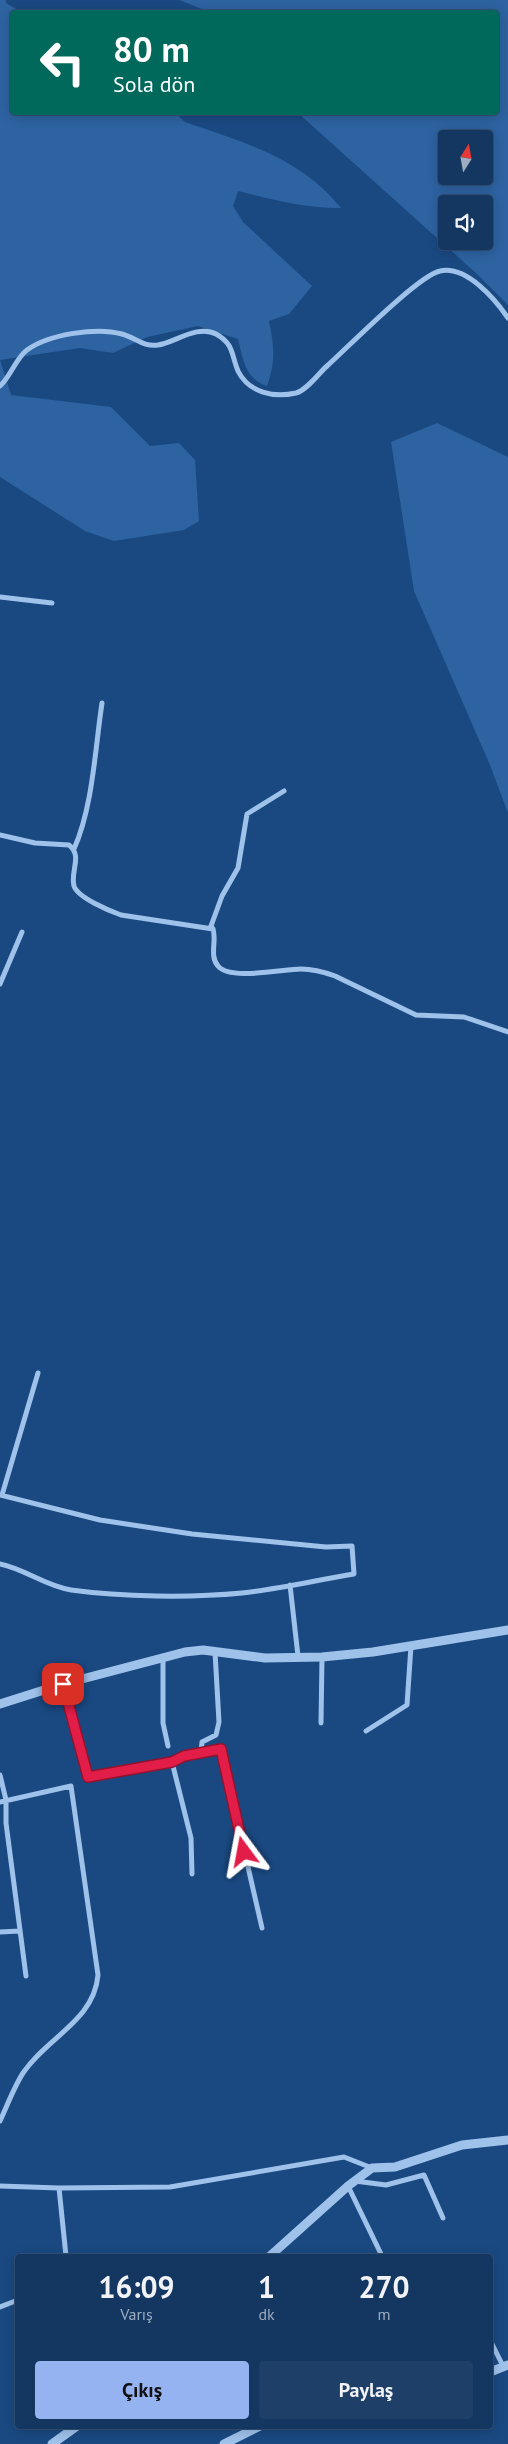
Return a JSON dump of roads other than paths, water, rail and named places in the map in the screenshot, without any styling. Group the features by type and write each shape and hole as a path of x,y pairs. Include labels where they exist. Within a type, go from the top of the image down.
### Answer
{"street":[{"path":"0,386 27,350 50,340 92,330 123,334 144,345 159,345 189,333 214,332 230,345 239,372 252,388 277,396 299,392 369,326 427,277 440,271 463,274 495,299 508,318"},
{"path":"0,597 52,603"},
{"path":"74,849 82,832 102,703"},
{"path":"284,791 247,814 238,868 222,896 211,926 213,929 214,956 217,965 228,972 250,973 302,969 322,971 416,1015 464,1017 508,1032"},
{"path":"0,835 34,843 69,844 76,854 74,886 92,902 121,915 213,929"},
{"path":"0,984 22,932"},
{"path":"0,1564 13,1567 43,1583 70,1590 123,1594 242,1593 354,1574 352,1546 326,1547 192,1534 100,1520 1,1495 38,1372"},
{"path":"290,1585 298,1656"},
{"path":"0,1704 63,1684 203,1650 265,1658 322,1657 411,1646 508,1630"},
{"path":"366,1731 407,1705 411,1646"},
{"path":"201,1753 202,1742 216,1735 220,1722 215,1652"},
{"path":"321,1722 322,1657"},
{"path":"163,1659 163,1723 168,1746"},
{"path":"63,1684 88,1777 172,1762 221,1749 262,1928"},
{"path":"172,1762 191,1838 192,1874"},
{"path":"0,1775 26,1976"},
{"path":"0,2121 23,2072 89,2006 96,1989 98,1974 71,1786 3,1801"},
{"path":"0,1932 20,1931"},
{"path":"0,2186 59,2188 170,2187 344,2156 372,2168 395,2167 462,2145 508,2140"},
{"path":"272,2254 351,2184 372,2168"},
{"path":"351,2184 386,2185 424,2175 443,2218"},
{"path":"351,2184 381,2254"},
{"path":"59,2188 66,2254"},
{"path":"0,2307 15,2301"},
{"path":"493,2345 506,2366 493,2371"},
{"path":"52,2444 73,2429"},
{"path":"224,2444 254,2429"}]}
